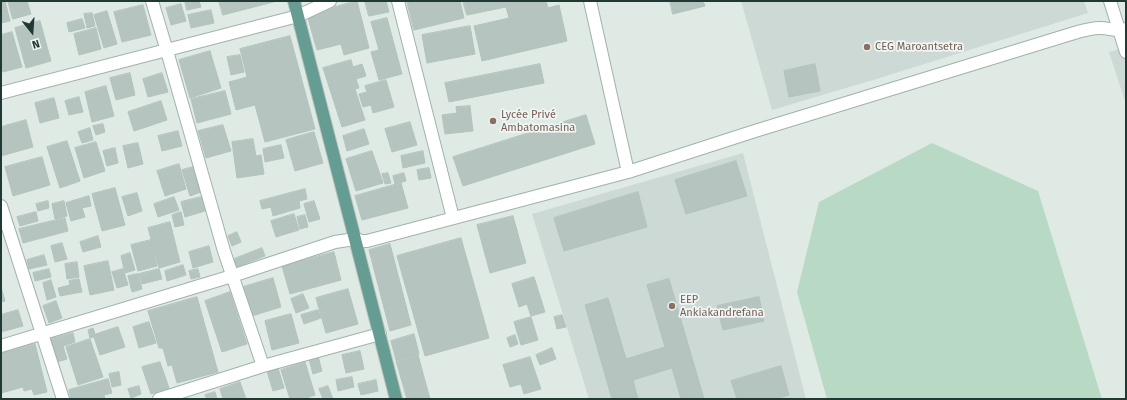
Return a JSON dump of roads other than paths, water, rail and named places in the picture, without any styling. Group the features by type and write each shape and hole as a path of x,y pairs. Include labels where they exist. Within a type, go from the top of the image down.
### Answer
{"main road":[{"path":"294,1 396,399"}],"street":[{"path":"152,1 232,276 263,366"},
{"path":"1,93 298,16 330,1"},
{"path":"398,1 454,218"},
{"path":"590,1 628,172"},
{"path":"1110,1 1123,30 1126,52"},
{"path":"1,346 42,335 232,276 335,242 355,239 367,241 628,172 755,131 1071,34 1100,28 1123,30"},
{"path":"1,206 63,399"},
{"path":"160,399 263,366 380,334"}],"place":[{"name":"CEG Maroantsetra","path":"867,47"},
{"name":"Lycée Privé Ambatomasina","path":"493,121"},
{"name":"EEP Ankiakandrefana","path":"672,306"}]}
